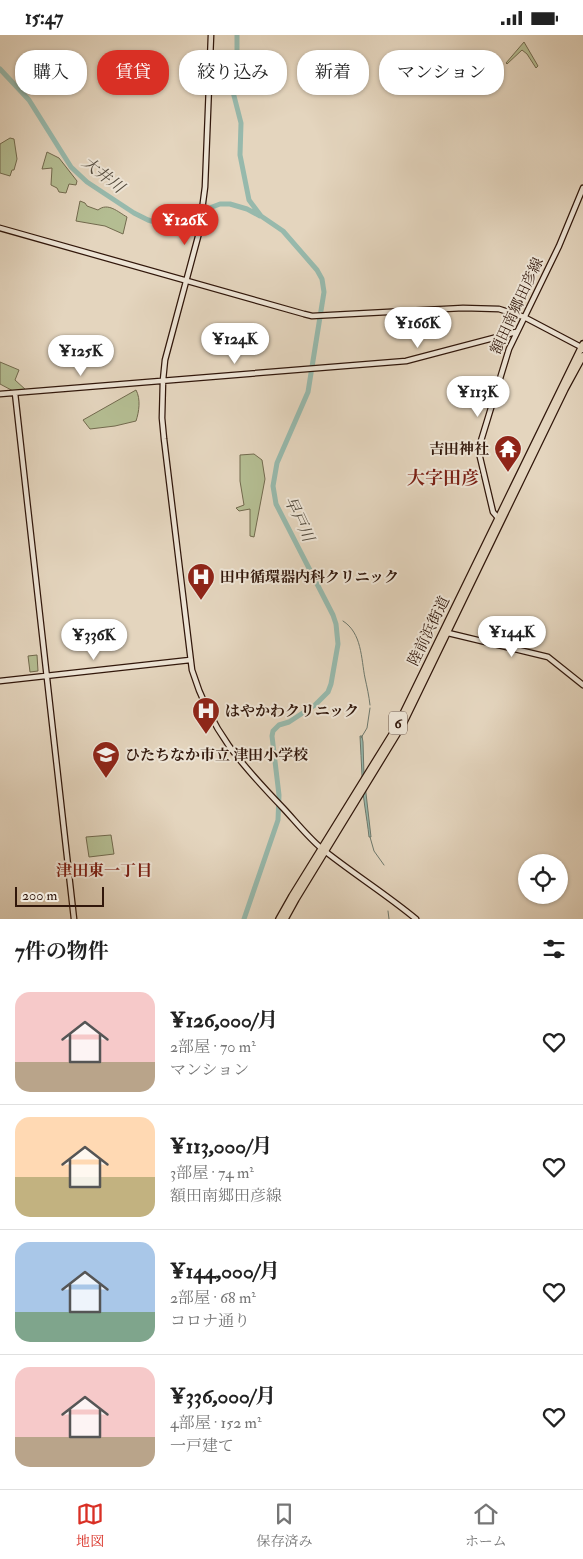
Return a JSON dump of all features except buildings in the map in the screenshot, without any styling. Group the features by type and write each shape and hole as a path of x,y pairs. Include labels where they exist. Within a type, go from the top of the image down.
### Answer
{"highway":[{"name":"陸前浜街道","path":"282,919 394,741 582,347"},
{"name":"陸前浜街道","path":"500,519 583,356"}],"street":[{"path":"211,35 204,203 186,281 170,338 163,380 163,425 190,660 201,698 218,732 238,760 324,850 416,919"},
{"name":"額田南郷田彦線","path":"500,519 493,512 479,447 505,359 516,332 559,246 583,188"},
{"path":"0,228 312,316 499,309 524,317 582,347"},
{"path":"0,394 419,359 516,332"},
{"path":"15,393 74,919"},
{"path":"445,633 548,657 583,685"},
{"path":"0,681 190,660"}],"shaded area":[{"path":"524,42 538,66 536,68 522,50 506,63"},
{"path":"10,138 14,139 17,159 10,176 0,173 0,144"},
{"path":"47,152 59,158 77,181 76,185 69,184 66,193 59,192 57,188 51,185 52,168 42,169"},
{"path":"80,201 98,210 109,207 127,217 123,234 105,226 76,221"},
{"path":"0,362 19,370 15,380 26,390 15,392 0,384"},
{"path":"136,390 139,397 139,406 136,421 90,429 83,420"},
{"path":"254,454 262,460 265,479 254,537 250,536 250,509 239,511 236,508 244,505 240,481 240,455"},
{"path":"37,655 38,671 30,672 28,656"},
{"path":"360,736 362,736 363,742 364,776 371,837 369,837 363,790"},
{"path":"111,835 114,854 89,857 86,837"}],"waterway":[{"name":"早戸川","path":"237,35 233,92 241,123 240,155 249,200 261,216 283,231 317,270 322,279 324,292 308,392 277,463 273,486 276,504 333,615 338,644 328,692 315,705 289,722 279,725 273,731 279,795 278,820 244,919"},
{"name":"大井川","path":"0,69 29,100 71,167 87,182 134,213 158,223 183,218 220,204 230,204 247,209 260,216"},
{"path":"343,621 354,632 360,647 370,705"},
{"path":"361,738 367,728 370,708"},
{"path":"370,837 374,851 384,865"},
{"path":"388,911 389,919"}],"place":[{"name":"吉田神社","path":"508,473"},
{"name":"田中循環器内科クリニック","path":"201,601"},
{"name":"はやかわクリニック","path":"206,735"},
{"name":"ひたちなか市立 津田小学校","path":"106,779"}],"district":[{"name":"大字田彦","path":"443,478"},
{"name":"津田東一丁目","path":"104,871"}]}
